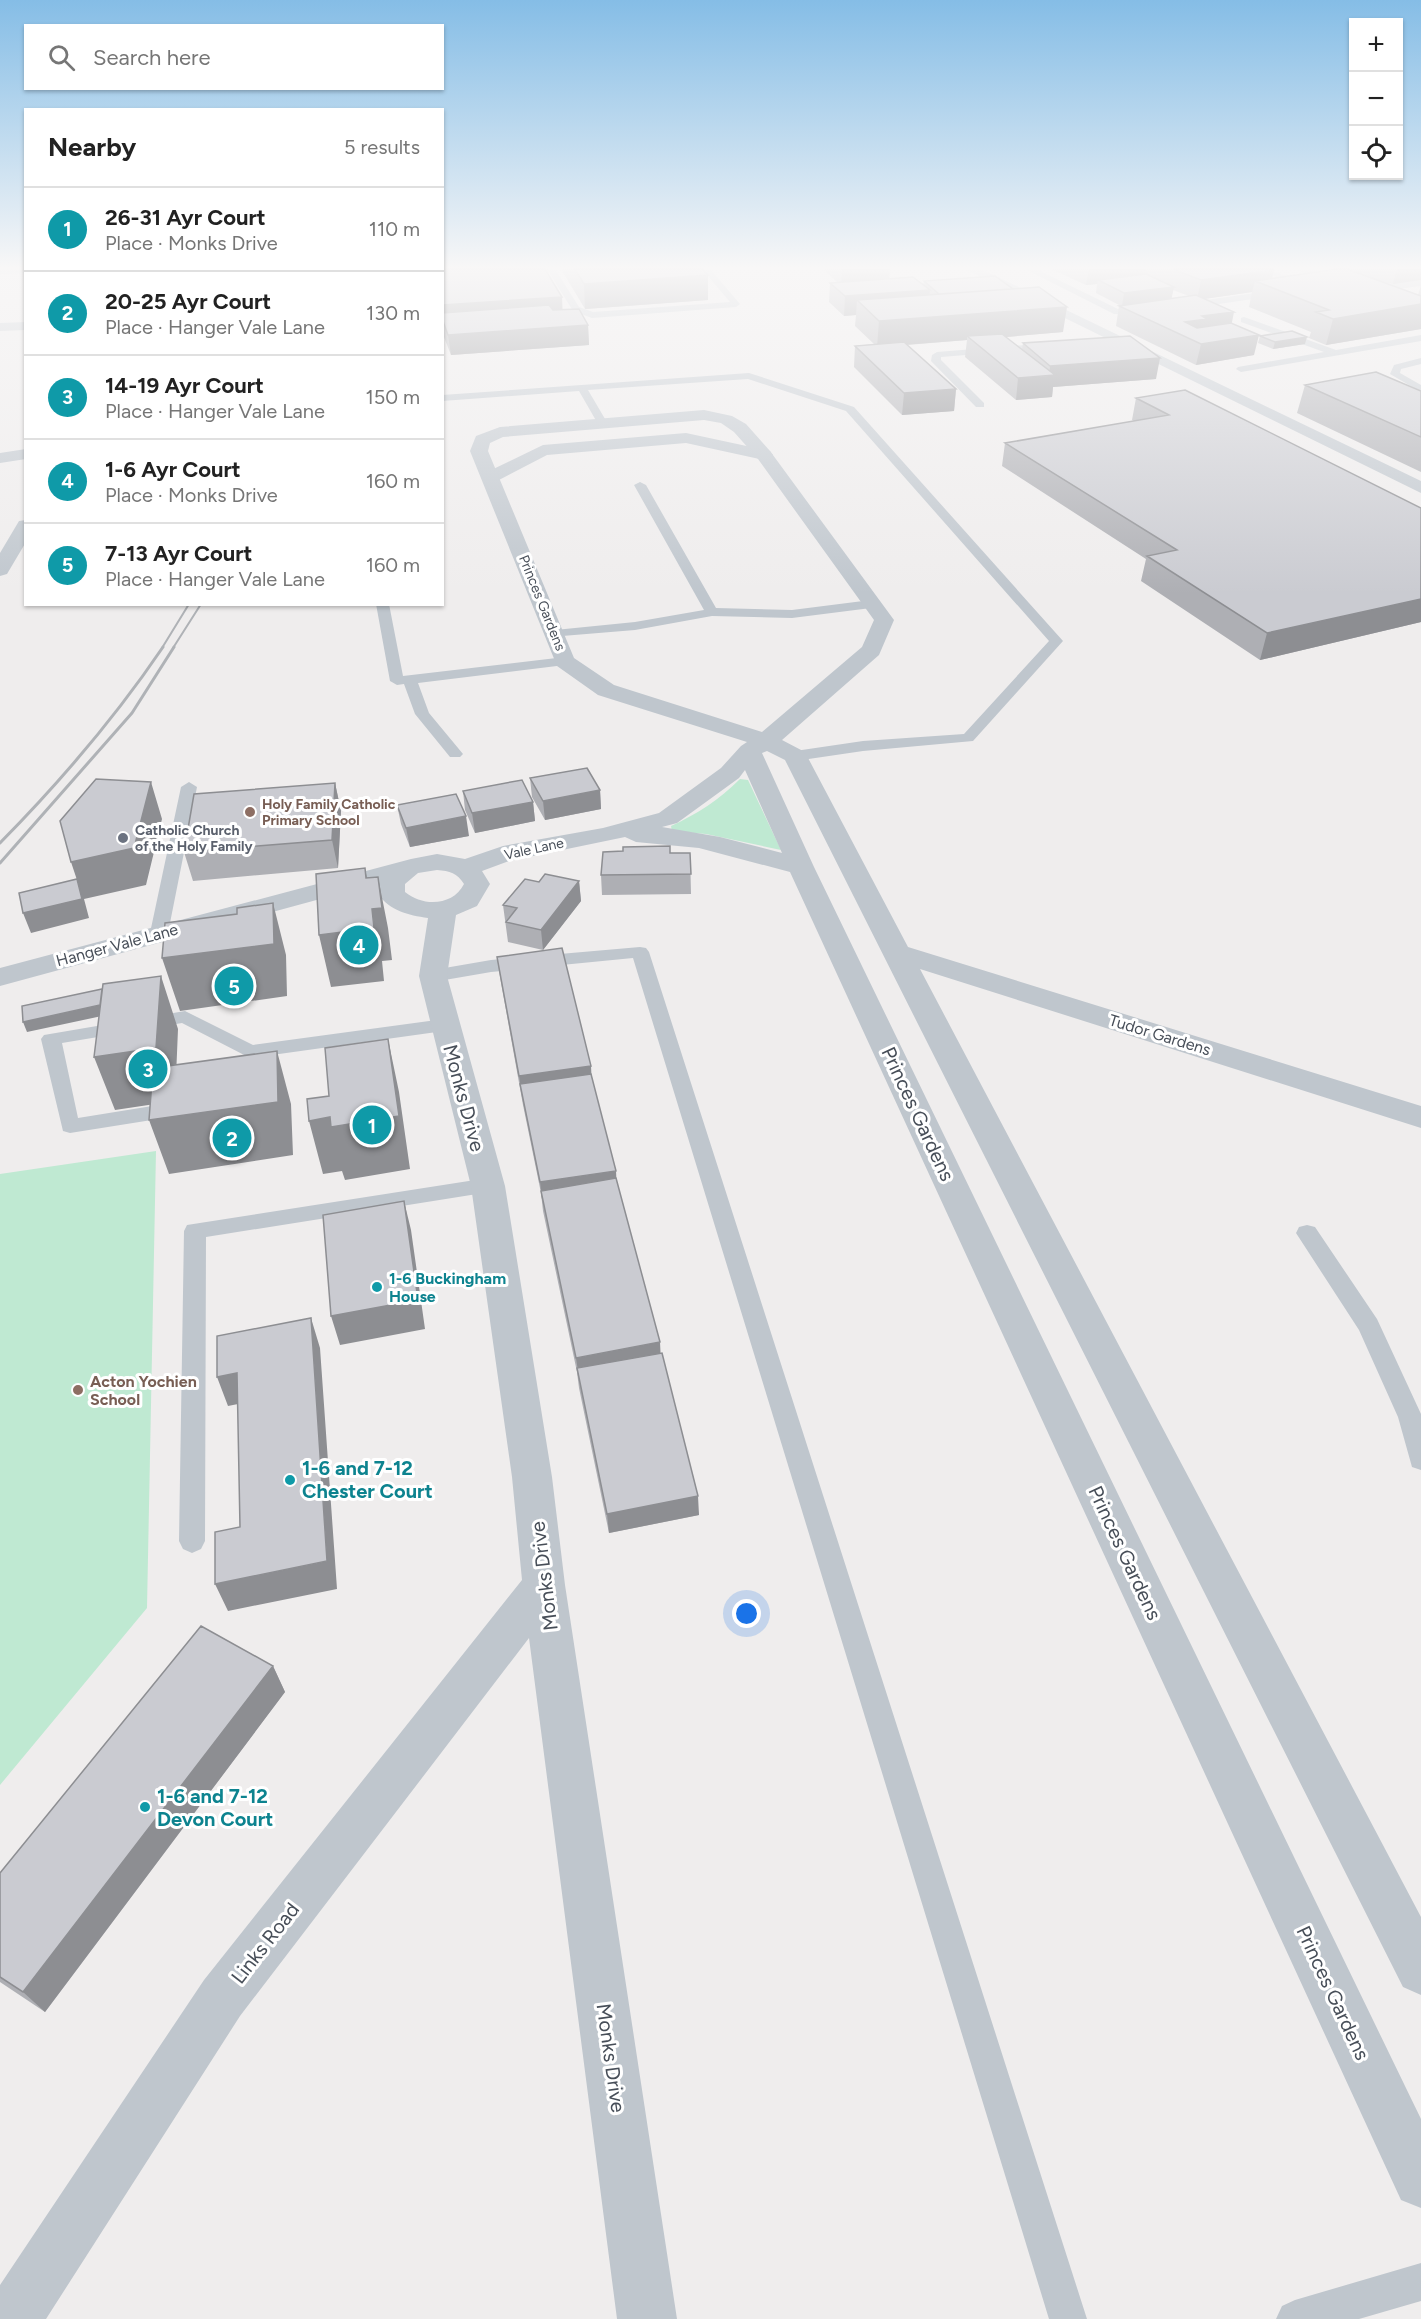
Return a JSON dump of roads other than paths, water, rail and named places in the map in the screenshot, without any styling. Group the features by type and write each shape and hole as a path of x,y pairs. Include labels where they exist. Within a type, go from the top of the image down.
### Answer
{"street":[{"path":"1195,377 1421,488"},
{"name":"Princes Gardens","path":"760,755 871,650 884,620 764,455 740,428 726,419 704,415 500,432 482,440 479,451 565,661 606,690 760,755 801,867 831,926 1421,2180"},
{"path":"491,477 543,450 686,438 764,455"},
{"path":"0,458 24,454"},
{"path":"0,570 24,528"},
{"path":"760,755 881,920 899,953 1421,1969"},
{"name":"Vale Lane","path":"466,868 503,854 604,835 668,818 760,755"},
{"name":"Vale Lane","path":"604,835 653,834 720,843 801,867"},
{"path":"439,862 452,863 466,868 473,875 477,884 470,898 461,904 443,909 421,908 396,900 392,894 400,874 439,862"},
{"name":"Hanger Vale Lane","path":"0,977 159,933 400,874"},
{"name":"Monks Drive","path":"443,909 433,976 488,1186 513,1370 532,1477 544,1586 647,2319"},
{"path":"831,926 881,920"},
{"name":"Tudor Gardens","path":"899,953 1421,1117"},
{"name":"Links Road","path":"12,2319 222,1998 544,1586"}],"lane":[{"path":"444,398 730,377"},
{"path":"753,377 850,409 1056,641 968,738 760,755"},
{"path":"952,377 980,405"},
{"path":"1401,377 1421,389"},
{"path":"582,387 603,423"},
{"path":"640,485 712,612"},
{"path":"555,634 636,626 712,612 792,614 871,604"},
{"path":"382,606 397,681 565,661"},
{"path":"410,680 422,714 455,754"},
{"path":"159,933 189,786"},
{"path":"433,976 491,966 640,952 1068,2319"},
{"path":"190,1101 181,1108 70,1126 51,1039 185,1017 250,1052"},
{"path":"233,1066 250,1052 444,1025"},
{"path":"192,1541 195,1231 488,1186"},
{"path":"1307,1233 1369,1326 1410,1417 1421,1459"},
{"path":"1294,2319 1421,2282"}],"railway":[{"path":"162,648 188,606"},
{"path":"173,648 200,606"},
{"path":"0,843 86,749 163,647"},
{"path":"0,863 132,713 174,647"}],"place":[{"name":"Holy Family Catholic Primary School","path":"250,812"},
{"name":"Catholic Church of the Holy Family","path":"123,838"},
{"name":"1-6 Ayr Court","path":"359,945"},
{"name":"7-13 Ayr Court","path":"234,986"},
{"name":"14-19 Ayr Court","path":"148,1069"},
{"name":"26-31 Ayr Court","path":"372,1125"},
{"name":"20-25 Ayr Court","path":"232,1138"},
{"name":"1-6 Buckingham House","path":"377,1287"},
{"name":"Acton Yochien School","path":"78,1390"},
{"name":"1-6 and 7-12 Chester Court","path":"290,1480"},
{"name":"1-6 and 7-12 Devon Court","path":"145,1807"}]}
